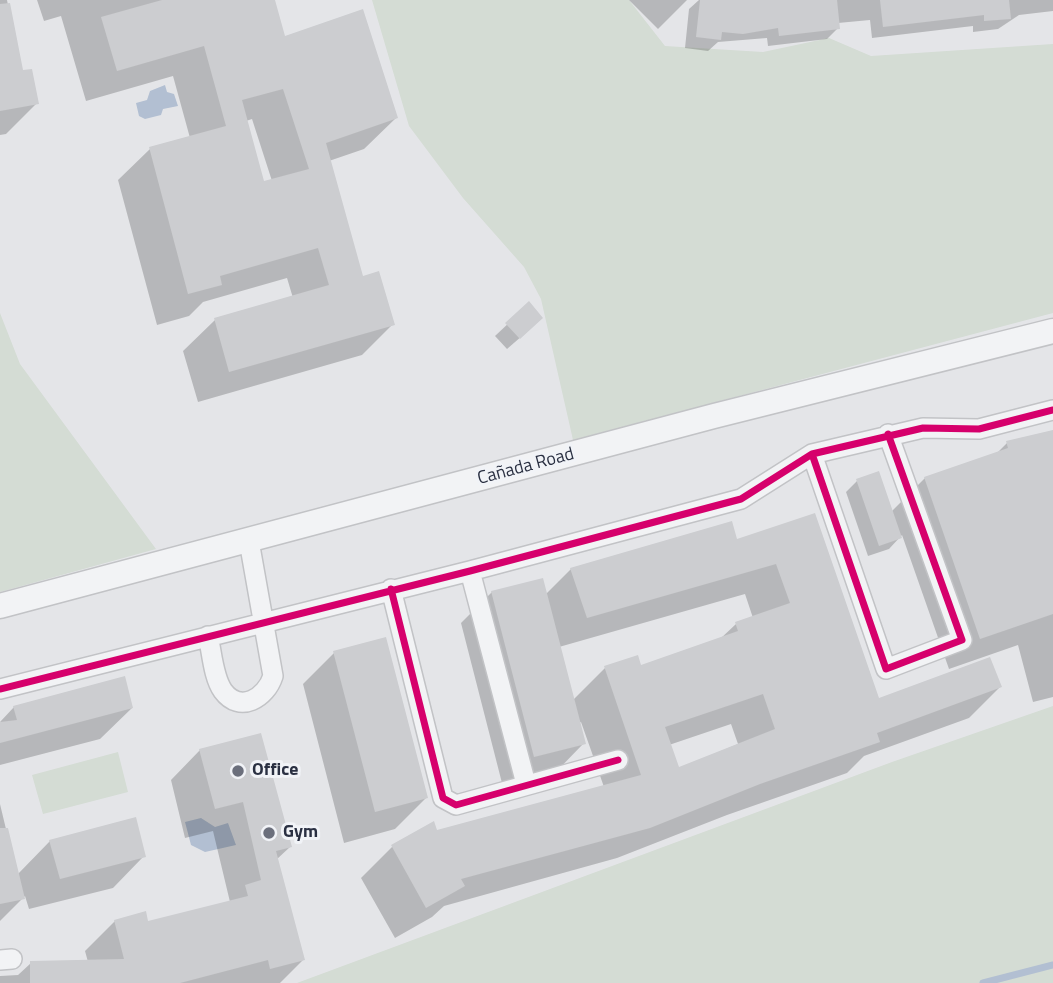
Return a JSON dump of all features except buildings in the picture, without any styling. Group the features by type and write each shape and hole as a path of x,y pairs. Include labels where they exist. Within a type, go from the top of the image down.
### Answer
{"street":[{"name":"Cañada Road","path":"0,606 713,416 1053,331"},
{"path":"0,689 470,571 741,499 812,454 923,428 979,429 1053,410"},
{"path":"812,454 886,669 962,640 888,435"},
{"path":"208,636 223,691 237,701 251,703 270,688 273,676 249,541"},
{"path":"470,571 526,784"},
{"path":"391,589 443,798 456,805 618,760"}],"shaded area":[{"path":"372,0 629,0 665,46 763,52 829,38 871,56 1053,44 1053,313 573,440 541,299 524,267 463,198 409,126"},
{"path":"0,313 20,364 156,549 0,592"},
{"path":"1053,706 1053,983 297,983 892,762"},
{"path":"118,752 128,792 43,814 32,775"}],"water":[{"path":"165,85 167,92 174,94 178,106 163,109 161,115 145,119 139,116 136,103 147,100 150,91"},
{"path":"201,818 215,827 228,823 236,845 205,852 191,845 185,822"}],"waterway":[{"path":"983,983 1053,965"}],"cycle path":[{"path":"0,689 470,571 741,499 812,454 923,428 979,429 1053,410"},
{"path":"812,454 886,669 962,640 888,434"},
{"path":"391,589 443,798 456,805 618,760"}],"place":[{"name":"Office","path":"238,771"},
{"name":"Gym","path":"269,833"}]}
